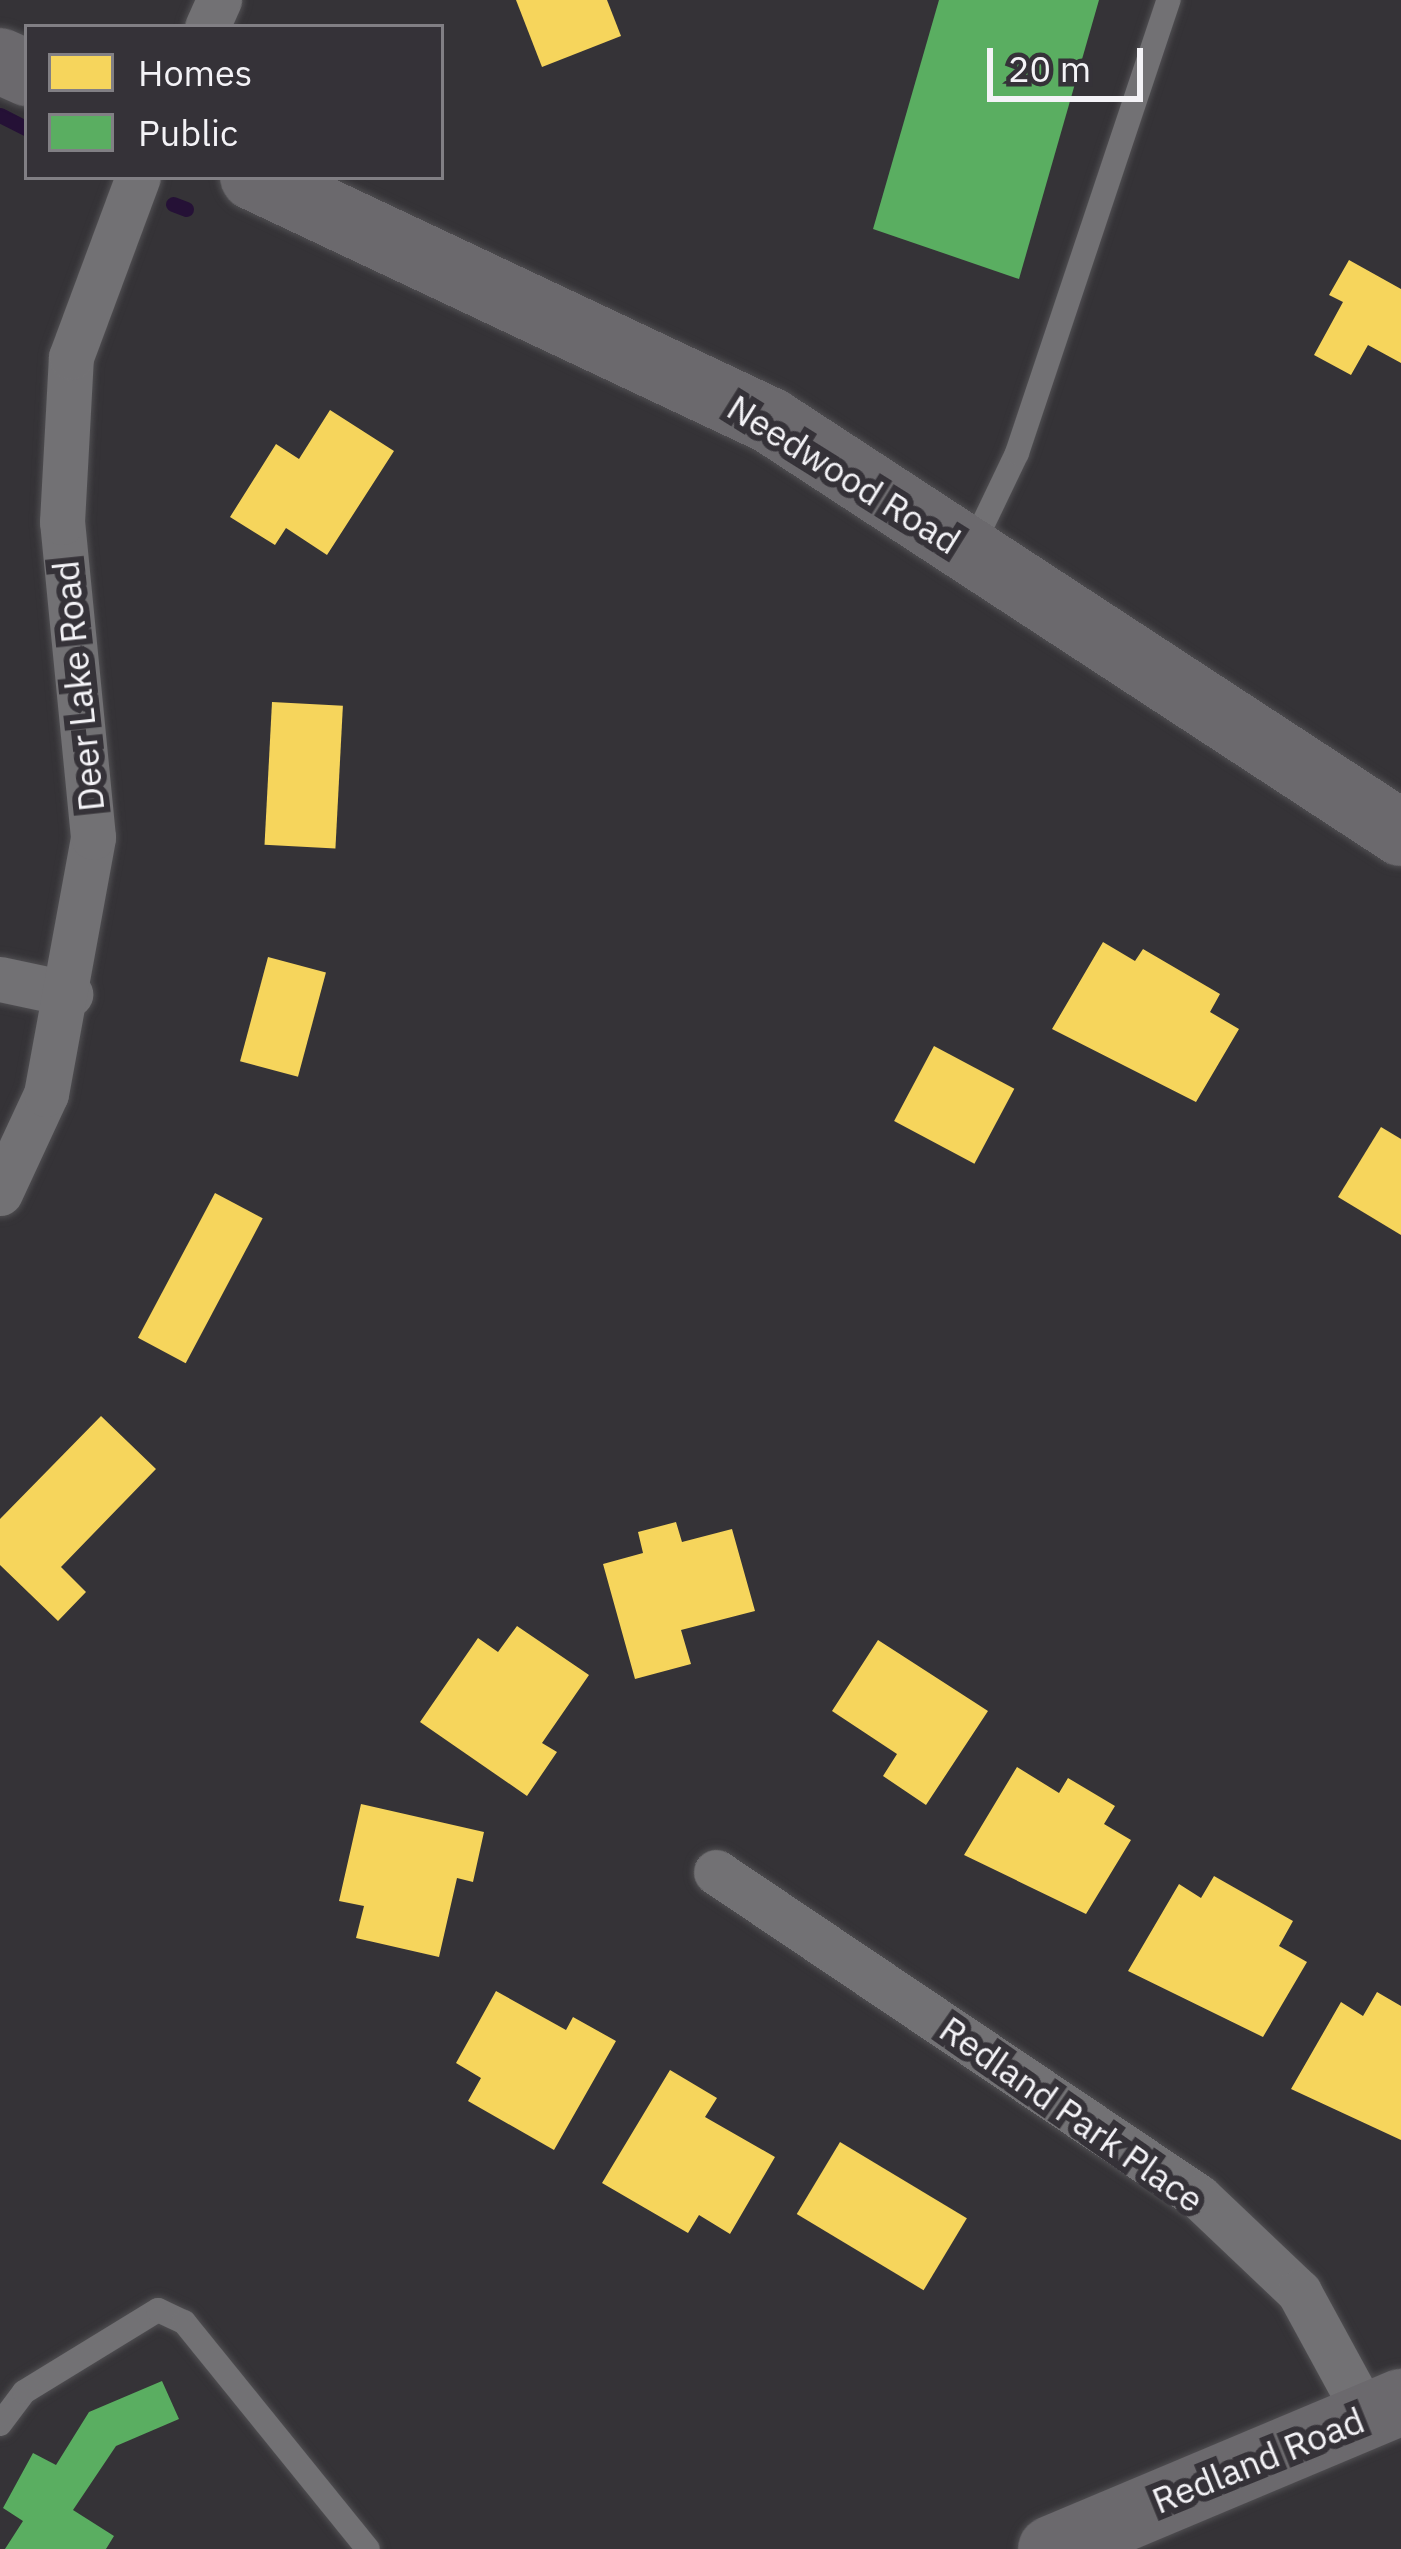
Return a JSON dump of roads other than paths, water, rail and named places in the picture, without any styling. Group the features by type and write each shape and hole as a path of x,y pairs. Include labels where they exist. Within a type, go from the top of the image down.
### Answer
{"street":[{"name":"Deer Lake Road","path":"0,1193 46,1094 70,994 93,837 62,521 71,357 137,180"},
{"name":"Needwood Road","path":"259,180 770,421 1401,832"},
{"path":"0,979 70,994"},
{"name":"Redland Park Place","path":"716,1872 1199,2197 1299,2292 1383,2409"},
{"name":"Redland Road","path":"1051,2549 1383,2409"}],"lane":[{"path":"970,551 1017,453 1169,0"},
{"path":"0,2423 24,2392 158,2310 184,2322 368,2549"}],"waterway":[{"path":"0,115 24,127"},
{"path":"173,204 186,209"}]}
